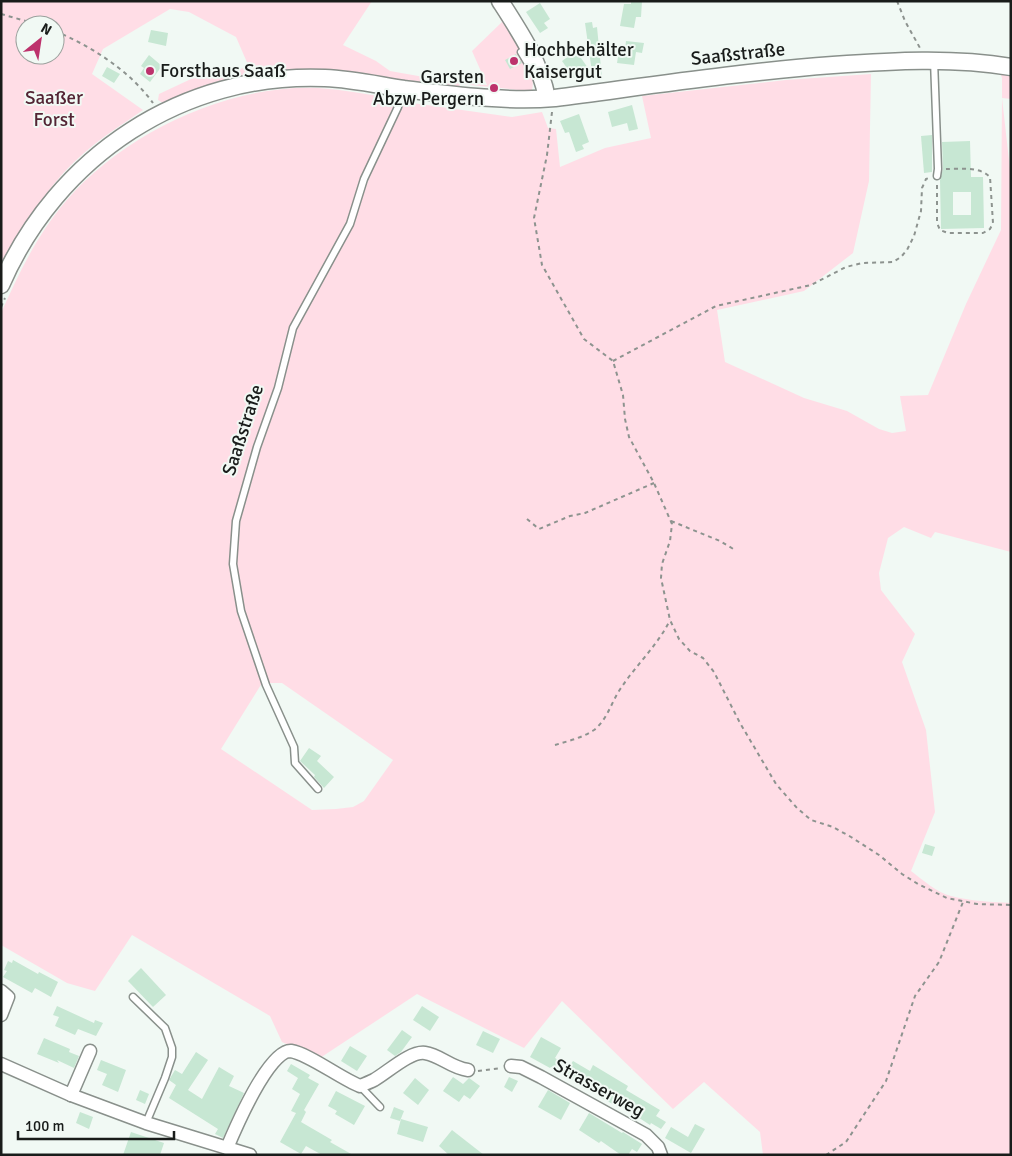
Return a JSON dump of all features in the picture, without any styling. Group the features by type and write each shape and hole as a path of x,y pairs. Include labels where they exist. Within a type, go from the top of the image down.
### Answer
{"street":[{"path":"500,1 527,42 551,98"},
{"name":"Saaßstraße","path":"4,289 16,256 38,220 69,181 117,140 160,114 208,94 264,80 326,78 488,98 551,98 738,74 869,62 931,60 1011,67"},
{"path":"1,991 8,997 1,1015"},
{"path":"71,1095 90,1051"},
{"path":"228,1148 245,1110 266,1071 274,1059 282,1052 289,1051 300,1054 349,1082 360,1086 374,1080 412,1056 423,1052 431,1054 460,1069 468,1070"},
{"path":"1,1064 71,1095 146,1123 250,1155"},
{"name":"Strasserweg","path":"511,1066 521,1067 541,1077 646,1135 658,1147 661,1155"}],"lane":[{"path":"521,52 529,67 541,78"},
{"path":"931,60 937,176"},
{"name":"Saaßstraße","path":"318,789 295,763 294,747 266,686 241,611 233,564 236,521 256,447 278,388 293,328 350,224 364,179 398,107 403,89"},
{"path":"133,997 165,1028 172,1048 172,1058 146,1123"},
{"path":"360,1086 380,1107"}],"path":[{"path":"897,1 905,21 931,60"},
{"path":"1,14 15,18"},
{"path":"65,35 106,60 142,88 160,114"},
{"path":"551,98 547,155 534,218 542,265 584,339 613,361 623,395 629,438 654,483 672,524 670,541 662,564 661,578 670,620 679,639 690,651 702,658 714,672 740,723 776,784 797,808 811,820 833,827 851,837 879,855 902,874 947,898 977,904 1011,905"},
{"path":"613,361 716,306 811,285 846,267 862,263 894,262 901,257 914,236 921,211 922,188 926,179 937,176 937,223 940,230 948,233 983,233 990,229 993,223 990,177 984,171 976,169 938,169"},
{"path":"1,307 4,289"},
{"path":"527,519 538,528 570,516 585,513 654,483"},
{"path":"671,521 720,541 735,550"},
{"path":"555,745 577,739 594,730 605,719 620,689 665,631 670,620"},
{"path":"826,1155 846,1142 886,1081 915,996 939,962 963,901"},
{"path":"468,1070 491,1070 511,1066"}],"green space":[{"name":"Saaßer Forst","path":"1,1 372,1 343,45 376,61 390,71 487,85 472,51 502,22 490,1 496,1 534,70 532,90 528,91 461,84 458,87 441,88 296,71 265,73 217,83 163,103 158,100 159,94 191,79 249,67 236,37 189,12 170,9 103,49 92,74 143,110 91,147 71,165 38,205 1,263"},
{"path":"994,55 1011,58 1011,99 1002,98 1011,178 1011,552 935,532 931,538 904,527 888,538 879,573 881,590 915,634 902,662 926,730 935,812 911,871 935,889 951,896 1011,903 1011,1155 763,1155 760,1132 704,1082 673,1109 562,1001 524,1048 417,994 320,1058 282,1042 270,1016 132,935 95,991 67,983 1,945 1,313 22,269 46,227 66,201 90,176 117,154 147,134 214,104 249,94 284,89 318,88 337,90 394,99 396,103 359,181 351,209 359,209 373,168 405,102 512,117 542,112 548,128 556,129 560,167 605,148 651,138 642,96 786,80 871,74 869,181 853,253 804,291 717,310 725,362 804,398 847,411 879,429 892,433 906,431 900,396 928,395 966,304 1001,230 1002,78","holes":["262,683 282,683 393,760 364,801 353,807 312,810 221,749"]}],"building":[{"path":"631,1 642,1 641,17 636,17 634,28 620,26 624,4 631,4"},
{"path":"540,3 550,19 544,23 548,28 540,33 526,12"},
{"path":"592,22 593,28 597,27 602,78 593,79 585,23"},
{"path":"151,30 168,33 166,46 148,42"},
{"path":"626,41 644,43 642,53 636,52 634,65 617,63 619,50 625,50"},
{"path":"576,51 588,68 574,78 562,61"},
{"name":"Hochbehälter Kaisergut","path":"516,54 522,63 510,69 505,60"},
{"name":"Forsthaus Saaß","path":"149,55 162,66 150,82 140,74 144,68 141,66"},
{"path":"107,67 120,74 114,83 102,76"},
{"path":"632,105 638,129 629,131 627,123 612,127 608,112"},
{"path":"579,114 589,142 582,145 584,149 576,152 569,132 565,133 560,121"},
{"path":"932,135 932,172 924,173 921,136"},
{"path":"970,141 971,177 983,177 984,228 941,229 940,180 943,169 942,142","holes":["953,192 971,192 971,215 953,215"]},
{"path":"309,748 321,756 317,761 334,777 324,788 314,777 315,775 300,761"},
{"path":"925,844 935,847 932,856 922,853"},
{"path":"13,960 38,974 39,972 58,982 51,997 35,988 32,993 3,977 7,971 4,970 8,961 12,963"},
{"path":"141,968 166,995 153,1007 128,981"},
{"path":"57,1006 94,1023 95,1020 103,1023 96,1036 78,1029 75,1035 55,1026 59,1017 53,1015"},
{"path":"422,1006 439,1017 430,1031 413,1020"},
{"path":"402,1030 412,1037 401,1052 395,1056 387,1050"},
{"path":"483,1031 500,1039 493,1053 476,1045"},
{"path":"541,1037 561,1048 555,1058 569,1067 573,1061 590,1071 593,1065 628,1086 626,1090 660,1110 656,1116 666,1122 661,1129 651,1123 650,1125 621,1106 620,1108 598,1096 602,1090 587,1081 584,1087 530,1057"},
{"path":"44,1038 70,1049 69,1052 79,1056 74,1068 37,1054"},
{"path":"350,1046 367,1056 357,1071 341,1061"},
{"path":"196,1052 208,1060 188,1090 202,1099 219,1067 234,1076 229,1086 244,1093 223,1138 215,1134 218,1129 169,1098 176,1085 169,1080 175,1070 182,1074"},
{"path":"101,1060 126,1070 118,1092 102,1085 107,1074 97,1070"},
{"path":"291,1064 310,1075 308,1078 319,1084 304,1110 306,1112 301,1122 353,1155 322,1155 306,1146 301,1154 280,1142 296,1113 291,1111 300,1094 292,1089 298,1078 287,1071"},
{"path":"453,1077 463,1084 469,1078 480,1086 470,1099 464,1095 459,1102 443,1091"},
{"path":"509,1077 518,1081 512,1092 504,1087"},
{"path":"415,1078 429,1090 418,1105 403,1093"},
{"path":"140,1090 149,1094 145,1104 136,1100"},
{"path":"548,1090 570,1103 561,1120 538,1107"},
{"path":"336,1091 365,1106 354,1125 335,1114 337,1111 328,1106"},
{"path":"394,1107 404,1111 400,1121 390,1118"},
{"path":"80,1112 93,1117 89,1129 76,1123"},
{"path":"589,1113 642,1144 637,1152 632,1149 628,1155 621,1155 601,1141 599,1143 579,1130"},
{"path":"401,1119 428,1127 423,1142 397,1134"},
{"path":"695,1124 705,1129 691,1153 665,1138 671,1127 688,1137"},
{"path":"452,1130 484,1155 449,1155 439,1146"},
{"path":"131,1132 164,1143 160,1155 123,1155"}],"place":[{"name":"Hochbehälter Kaisergut","path":"514,61"},
{"name":"Forsthaus Saaß","path":"150,71"},
{"name":"Garsten Abzw Pergern","path":"494,88"}]}
